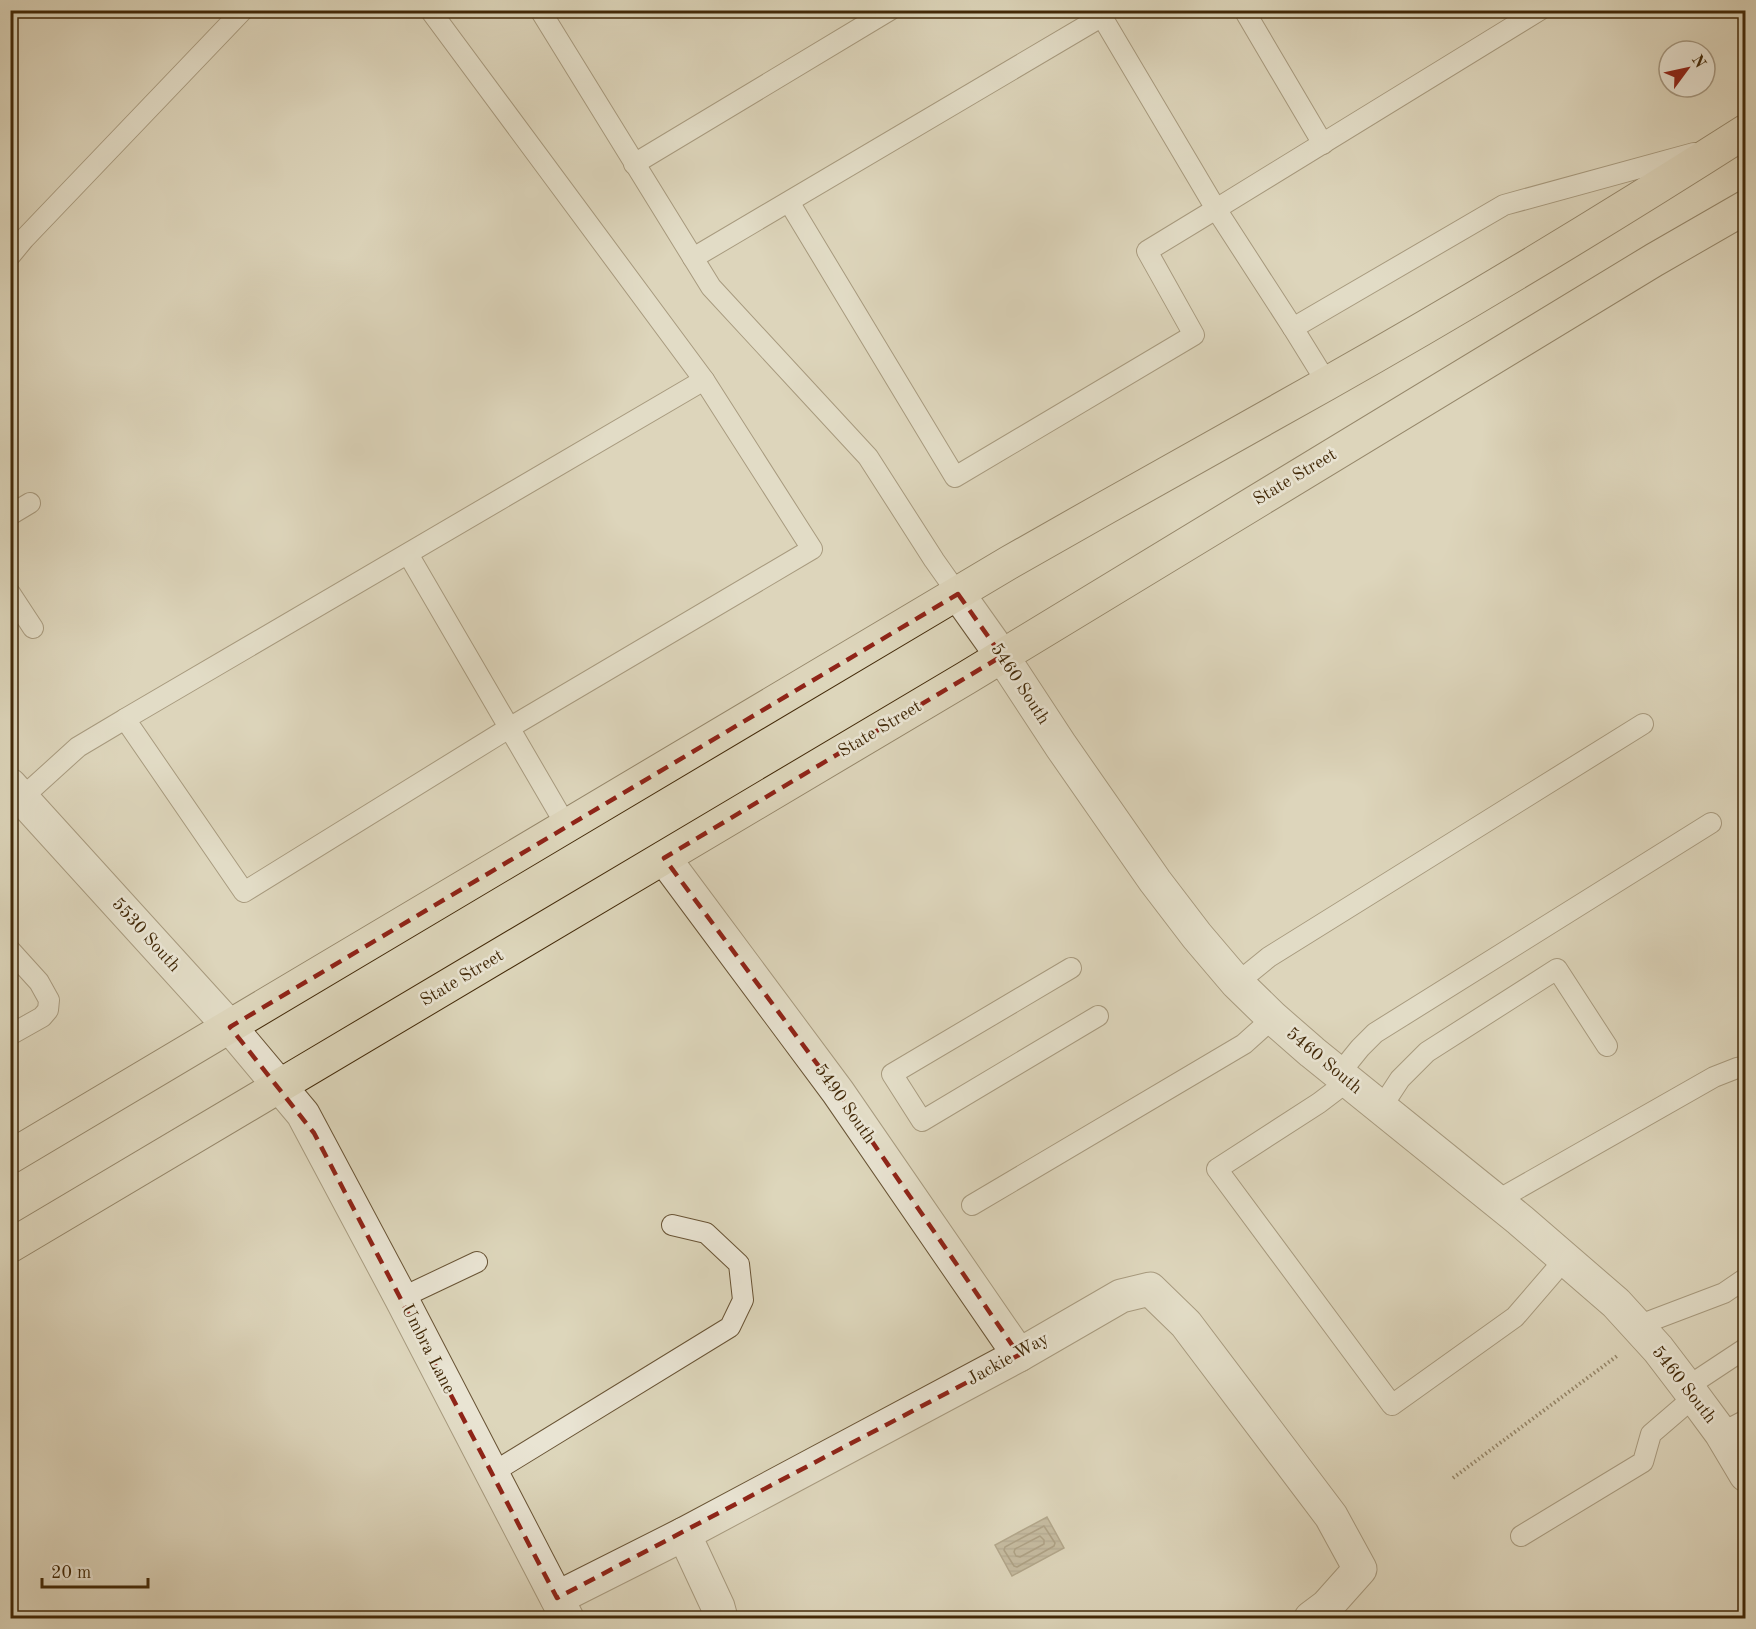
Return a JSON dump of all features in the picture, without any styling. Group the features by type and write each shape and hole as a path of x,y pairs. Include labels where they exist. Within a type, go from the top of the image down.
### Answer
{"main road":[{"path":"10,1157 1135,489 1327,384 1473,298 1734,138"},
{"name":"State Street","path":"10,1246 1002,656 1644,266 1746,207"}],"street":[{"name":"5460 South","path":"958,594 1155,880 1197,936 1238,983 1273,1018 1616,1303 1691,1392 1733,1426 1746,1475"},
{"name":"5530 South","path":"14,797 230,1027 280,1086"},
{"name":"5490 South","path":"664,858 838,1092 1019,1355"},
{"name":"Umbra Lane","path":"280,1086 309,1123 562,1608"},
{"name":"Jackie Way","path":"562,1608 684,1534 1019,1355 1121,1296 1150,1289 1186,1324 1332,1516 1360,1569 1327,1606 1311,1618"},
{"path":"684,1534 721,1618"}],"lane":[{"path":"10,256 243,10"},
{"path":"125,719 244,892 508,728 812,549 704,380 430,10"},
{"path":"540,10 711,287 868,457 958,594"},
{"path":"634,164 890,10"},
{"path":"1244,10 1323,144"},
{"path":"789,201 955,477 1194,335 1147,251 1540,10"},
{"path":"693,258 1099,14 1216,209 1327,384"},
{"path":"1293,328 1504,204 1734,138"},
{"path":"14,797 78,747 704,380"},
{"path":"10,515 30,503"},
{"path":"408,554 567,827"},
{"path":"10,593 33,628"},
{"path":"1238,983 1269,957 1643,724"},
{"path":"1565,1259 1515,1317 1392,1405 1216,1169 1310,1109 1344,1078 1360,1047 1376,1033 1712,823"},
{"path":"10,950 39,982 49,1000 48,1010 42,1017 10,1035"},
{"path":"1071,968 892,1074 922,1121 1098,1016"},
{"path":"1381,1108 1400,1079 1427,1052 1557,969 1607,1046"},
{"path":"972,1205 1244,1044 1273,1018"},
{"path":"1496,1201 1714,1077 1746,1066"},
{"path":"492,1473 730,1327 744,1300 740,1264 706,1233 672,1225"},
{"path":"401,1298 477,1262"},
{"path":"1637,1326 1724,1293 1746,1278"},
{"path":"1521,1536 1643,1462 1651,1434 1691,1392 1746,1348"}],"path":[{"path":"1453,1478 1618,1356"}],"highlighted area":[{"path":"958,594 1002,656 664,858 838,1092 1019,1355 557,1598 314,1133 230,1027"}],"water":[{"path":"1047,1517 1064,1548 1012,1576 995,1545"}]}
